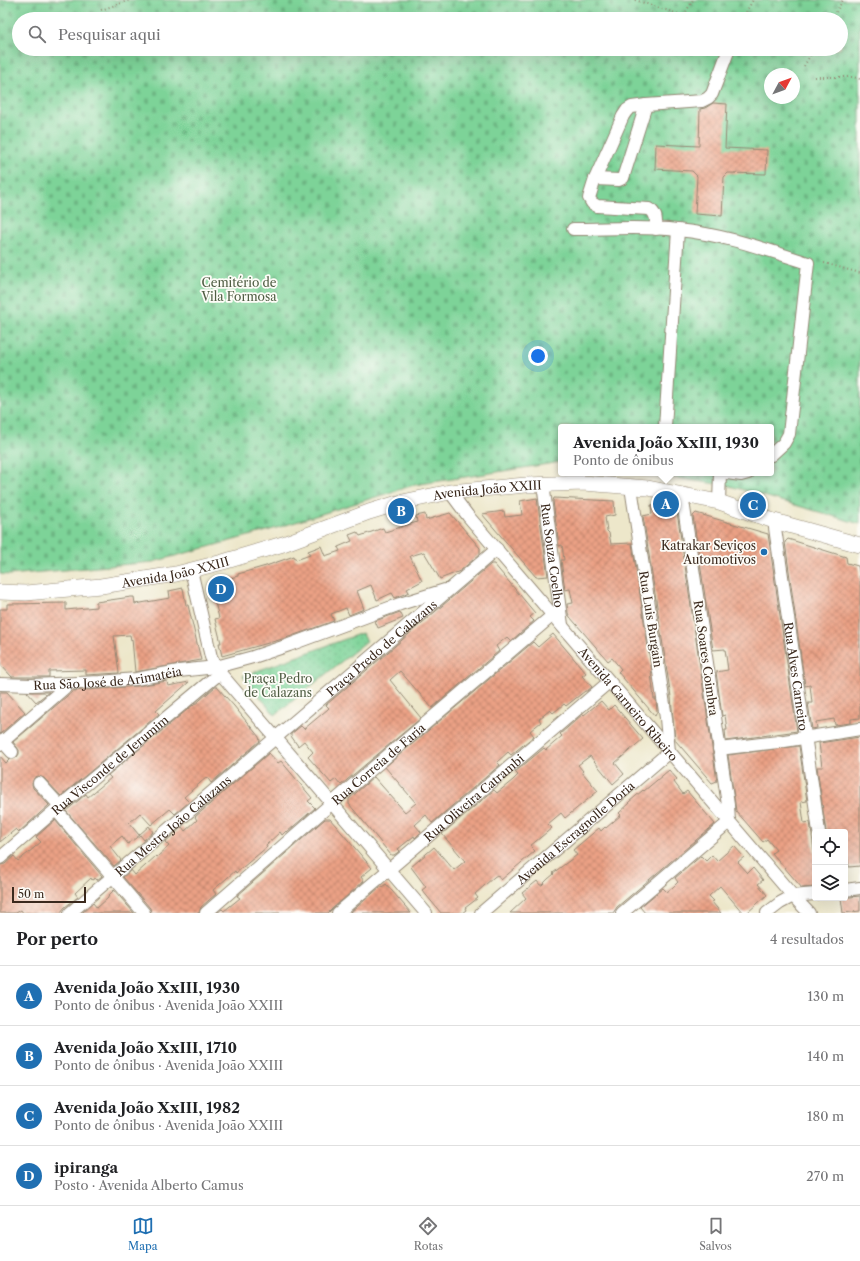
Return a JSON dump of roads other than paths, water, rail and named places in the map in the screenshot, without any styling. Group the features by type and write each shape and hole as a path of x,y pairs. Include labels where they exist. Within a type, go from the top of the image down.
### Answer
{"main road":[{"name":"Avenida João XXIII","path":"0,592 26,593 101,586 176,574 283,544 369,512 427,496 450,492 526,484 583,483 648,488 682,494 719,502 774,521 860,545"}],"street":[{"path":"656,229 655,214 653,211 597,206 592,203 589,198 595,179 622,116 627,110 632,107 702,101 708,98 712,94 726,56"},
{"path":"595,179 619,180 624,178 646,105"},
{"path":"573,229 678,230 716,236 763,248 808,263 789,434 784,443 774,452"},
{"path":"665,424 678,230"},
{"path":"719,502 720,476"},
{"name":"Rua Souza Coelho","path":"543,484 562,627"},
{"name":"Rua Luis Burgain","path":"631,487 666,718 669,752"},
{"name":"Avenida Carneiro Ribeiro","path":"450,492 562,627 809,913"},
{"name":"Rua Soares Coimbra","path":"682,494 728,805 729,822"},
{"name":"Rua Alves Carneiro","path":"774,521 819,829"},
{"path":"218,670 400,604 451,588 497,549"},
{"path":"191,570 211,657 226,682 276,737 426,913"},
{"name":"Praça Predo de Calazans","path":"276,737 451,588"},
{"name":"Rua Correia de Faria","path":"206,913 332,803 553,615"},
{"name":"Rua São José de Arimatéia","path":"0,684 69,684 136,678 179,671 218,670"},
{"name":"Rua Visconde de Jerumim","path":"0,858 218,670"},
{"name":"Rua Oliveira Catrambi","path":"338,913 609,682"},
{"path":"12,752 1,742 69,684"},
{"path":"719,749 860,729"},
{"name":"Rua Mestre João Calazans","path":"70,913 276,737"},
{"name":"Avenida Escragnolle Doria","path":"481,913 669,752"},
{"path":"39,783 113,877 144,913"},
{"path":"622,913 729,822"},
{"path":"848,890 860,888"},
{"path":"767,913 780,902 793,896 812,894"}],"place":[{"name":"Avenida João XxIII, 1930","path":"666,504"},
{"name":"Avenida João XxIII, 1982","path":"753,505"},
{"name":"Avenida João XxIII, 1710","path":"401,511"},
{"name":"Katrakar Seviços Automotivos","path":"764,552"},
{"name":"ipiranga","path":"221,589"}],"park label":[{"name":"Cemitério de Vila Formosa","path":"239,289"},
{"name":"Praça Pedro de Calazans","path":"278,685"}]}
